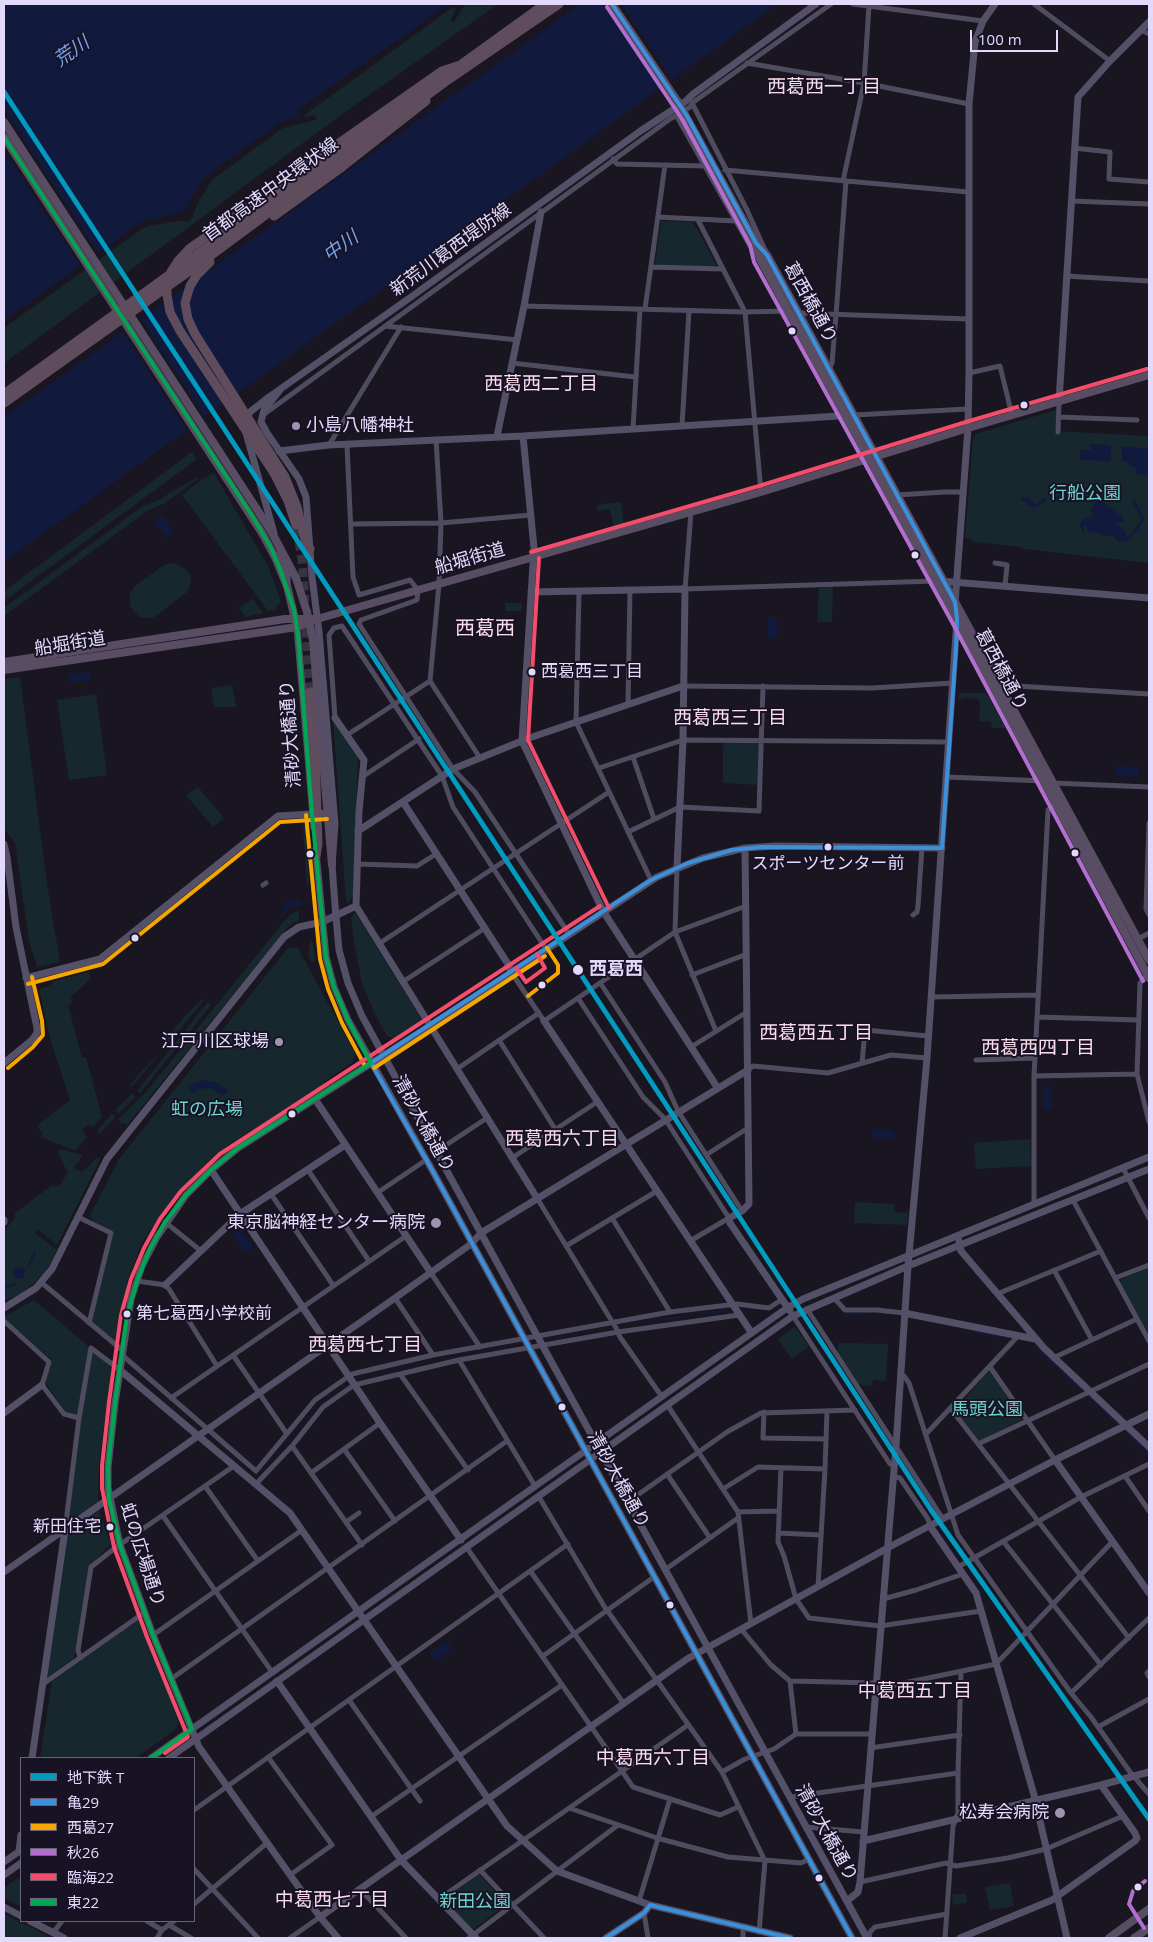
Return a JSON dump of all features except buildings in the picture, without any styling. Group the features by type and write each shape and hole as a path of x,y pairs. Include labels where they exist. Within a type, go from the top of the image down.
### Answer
{"highway":[{"name":"首都高速中央環状線","path":"4,394 545,4"},
{"name":"首都高速中央環状線","path":"4,403 202,262 448,80 558,4"},
{"path":"297,528 288,500 274,473 174,322 167,295 170,273 189,249 442,71 457,66"},
{"path":"310,549 305,540 297,507 284,476 191,325 185,303 190,286 208,264 342,167 435,94 448,80"},
{"path":"310,692 315,753 314,813 318,844 316,856"}],"main road":[{"name":"葛西橋通り","path":"612,4 683,109 756,243 788,311 844,414 897,495 957,619 1043,781 1059,802 1149,960"},
{"name":"清砂大橋通り","path":"4,122 245,490 283,552 296,578 310,627 315,654 332,865"},
{"name":"清砂大橋通り","path":"4,138 262,533 275,557 287,586 297,627"},
{"name":"葛西橋通り","path":"763,257 799,314 830,369 854,415 872,458 939,581 955,602 1053,783 1059,802 1148,976"},
{"name":"船堀街道","path":"4,670 297,627 317,619 761,492 968,428 1149,375"},
{"name":"船堀街道","path":"4,662 296,618 317,619"},
{"path":"1110,1938 1149,1909"},
{"path":"1134,1938 1149,1928"}],"street":[{"name":"新荒川葛西堤防線","path":"246,419 253,409 664,114 686,101 816,4"},
{"path":"287,586 287,574 247,442 246,419 253,416 261,417 830,4"},
{"path":"853,4 983,21"},
{"path":"846,1901 858,1892 860,1882 948,777 957,619 955,602 956,582 968,428 969,104 975,42 983,21 995,4"},
{"path":"1034,4 1110,62"},
{"path":"830,369 836,315 844,181 864,83 869,6"},
{"path":"1058,432 1066,276 1079,94 1149,22"},
{"path":"1142,30 1149,34"},
{"path":"747,63 864,83 969,104"},
{"path":"692,103 747,210 763,257"},
{"path":"676,115 750,246 763,257"},
{"path":"613,160 618,147"},
{"path":"1074,148 1110,152 1108,179 1149,182"},
{"path":"700,157 715,150"},
{"path":"613,160 617,164 705,166"},
{"path":"633,429 635,377 643,309 651,268 665,164"},
{"path":"725,170 968,192"},
{"path":"1071,201 1149,204"},
{"path":"497,436 518,340 541,212"},
{"path":"658,217 736,221"},
{"path":"698,220 745,312 761,492"},
{"path":"651,268 723,269"},
{"path":"1066,276 1149,281"},
{"path":"524,306 690,311 788,311 799,314 968,318"},
{"path":"682,426 690,311"},
{"path":"385,326 518,340"},
{"path":"329,445 401,327"},
{"path":"512,363 635,377"},
{"path":"969,372 1000,366 1012,415"},
{"path":"261,417 280,390"},
{"path":"279,451 329,445 523,436 844,414 968,409"},
{"name":"清砂大橋通り","path":"261,417 267,433 299,479 308,506 312,577 335,824 332,865 339,950 348,983 357,1006 846,1901 868,1938"},
{"path":"1058,417 1137,420"},
{"path":"523,436 534,548 522,741 603,911 717,1087"},
{"path":"436,439 442,524 439,584 430,681 480,758"},
{"path":"347,445 353,577 359,595 410,580 418,590 417,600 361,620 359,624 454,769 475,792 569,934"},
{"path":"897,495 928,492 962,492"},
{"path":"691,512 685,589 683,740 675,932 716,1031"},
{"path":"351,524 442,524 531,515"},
{"path":"995,563 1007,565 1005,586"},
{"path":"531,592 939,581 1149,598"},
{"path":"628,704 630,590"},
{"path":"579,592 576,722 651,880"},
{"path":"546,948 453,807 442,776 395,704 342,626 334,628 329,636 335,718 364,760 358,831 356,906 404,981 618,1332 662,1397"},
{"name":"清砂大橋通り","path":"297,627 314,813"},
{"path":"347,735 430,681"},
{"path":"358,831 454,769 522,741 683,686 872,688 953,683"},
{"path":"1000,685 1149,694"},
{"path":"628,832 680,807 759,811 763,686"},
{"path":"362,777 418,739"},
{"path":"599,768 683,740 949,742"},
{"path":"633,757 654,819"},
{"path":"948,777 1149,787"},
{"path":"380,943 609,792"},
{"path":"402,802 485,928 511,972 751,1332"},
{"path":"1034,1204 1034,1076 1048,810 1059,802"},
{"path":"26,978 100,959 276,817 282,815 327,813"},
{"path":"1149,823 1146,909 1149,915"},
{"path":"4,844 16,927 37,1033 29,1043 4,1063"},
{"name":"虹の広場通り","path":"338,1938 320,1917 199,1747 153,1635 120,1545 109,1499 108,1467 127,1316 136,1281 149,1251 165,1222 186,1195 211,1170 238,1148 431,1025 651,880 703,858 746,848 775,846 942,848"},
{"path":"913,915 918,906 922,847"},
{"path":"690,1241 742,1211 749,1204 746,848"},
{"path":"357,864 417,866 436,854"},
{"name":"清砂大橋通り","path":"316,856 326,957 334,987 348,1020 530,1348 852,1938"},
{"path":"4,1308 26,1296 42,1283 52,1269 107,1159 284,937 292,930 322,922 356,906"},
{"path":"544,1021 675,932 746,906"},
{"path":"404,981 485,928"},
{"path":"1138,939 1149,933"},
{"path":"692,975 747,954"},
{"path":"1148,976 1140,984 1137,1074 1149,1122"},
{"path":"601,984 665,1082 678,1111 742,1211"},
{"path":"931,997 1038,995"},
{"path":"578,998 643,1097 665,1119 729,1218 730,1223 890,1464 894,1465"},
{"path":"691,1047 747,1012"},
{"path":"456,1069 539,1013"},
{"path":"1037,1017 1138,1020"},
{"path":"862,1063 865,1030 928,1036"},
{"path":"499,1040 555,1129"},
{"path":"4,1572 472,1244 481,1232 753,1066 828,1074 890,1055 927,1058"},
{"path":"976,1060 1035,1058"},
{"path":"1034,1076 1137,1074"},
{"path":"1143,1097 1149,1096"},
{"path":"314,1099 480,1347"},
{"path":"512,1158 598,1102"},
{"path":"437,1151 486,1118"},
{"path":"706,1155 748,1128"},
{"path":"165,1285 240,1214 345,1145"},
{"path":"152,1757 787,1308 803,1299 1149,1157"},
{"path":"377,1193 426,1160"},
{"path":"1123,1168 1149,1218"},
{"path":"170,1757 793,1316 908,1266 1149,1169"},
{"path":"211,1170 354,1385 461,1540"},
{"path":"308,1170 369,1261"},
{"path":"566,1246 657,1191"},
{"path":"271,1194 333,1285"},
{"path":"1073,1200 1149,1341"},
{"path":"78,1217 111,1233 89,1323"},
{"path":"612,1218 670,1312"},
{"path":"165,1222 201,1251"},
{"path":"960,1234 961,1251 1035,1339 1149,1448"},
{"path":"171,1398 406,1236"},
{"path":"997,1294 1100,1251"},
{"path":"1115,1278 1149,1265"},
{"path":"1054,1270 1092,1340"},
{"path":"136,1281 165,1285 169,1289 217,1366"},
{"path":"42,1283 256,1471 315,1400 352,1374 433,1355 670,1312 737,1304 769,1308 781,1300"},
{"path":"395,1298 433,1355"},
{"path":"834,1298 845,1310 877,1310 904,1313 1035,1339"},
{"path":"807,1309 943,1519"},
{"path":"256,1484 292,1446 323,1407 354,1385 459,1360 618,1332 739,1315"},
{"path":"1053,1358 1138,1320"},
{"path":"4,1321 49,1362 42,1385 4,1413"},
{"path":"926,1434 1018,1336"},
{"path":"32,1757 91,1348 199,1435 290,1513 507,1826 557,1871 650,1906 790,1938"},
{"path":"233,1355 287,1434"},
{"path":"459,1360 535,1486"},
{"path":"978,1444 1149,1364"},
{"path":"990,1367 1149,1593"},
{"path":"400,1374 468,1470"},
{"path":"900,1375 904,1376 909,1383 958,1535 1071,1693 1149,1794"},
{"path":"42,1385 64,1414 80,1418"},
{"path":"668,1406 738,1515 751,1624"},
{"path":"951,1409 1129,1638"},
{"path":"629,1502 728,1432 764,1412 855,1410"},
{"path":"818,1587 827,1411"},
{"path":"764,1412 763,1438 826,1439"},
{"path":"290,1938 696,1654 952,1514 1055,1460 1149,1414"},
{"path":"311,1473 380,1423"},
{"path":"171,1679 508,1441"},
{"path":"292,1446 362,1545"},
{"path":"344,1449 395,1521"},
{"path":"958,1567 1081,1497 1149,1464"},
{"path":"80,1658 78,1650 91,1568 120,1545 234,1466"},
{"path":"723,1489 758,1467 825,1469"},
{"path":"782,1468 778,1542 784,1556 796,1599 809,1618 880,1626 981,1611"},
{"path":"667,1474 710,1538"},
{"path":"893,1476 900,1478 976,1593 1035,1800 1067,1938"},
{"path":"1125,1476 1149,1511"},
{"path":"205,1486 258,1561"},
{"path":"539,1497 607,1609 722,1772 766,1861 759,1932"},
{"path":"666,1570 738,1515 779,1511"},
{"path":"346,1522 359,1513"},
{"path":"163,1516 272,1672"},
{"path":"153,1635 302,1530"},
{"path":"778,1533 820,1535"},
{"path":"1003,1541 1100,1665"},
{"path":"741,1629 771,1665 790,1681 875,1686 961,1672 996,1664 1112,1542"},
{"path":"195,1809 568,1544"},
{"path":"467,1548 633,1787 720,1815 738,1807"},
{"path":"531,1572 624,1704"},
{"path":"883,1599 964,1574"},
{"path":"542,1656 654,1577"},
{"path":"42,1684 145,1612"},
{"path":"1071,1693 1149,1618"},
{"path":"1149,1671 1149,1677"},
{"path":"945,1938 953,1826 958,1813 961,1672"},
{"path":"277,1681 401,1860 472,1937 618,1825"},
{"path":"790,1681 796,1734"},
{"path":"372,1816 562,1685"},
{"path":"1098,1727 1149,1699"},
{"path":"349,1700 420,1801"},
{"path":"438,1899 688,1725"},
{"path":"722,1772 753,1756 774,1749 796,1734 871,1734"},
{"path":"870,1748 960,1734"},
{"path":"268,1757 332,1845 290,1875"},
{"path":"863,1841 1101,1786 1149,1772"},
{"path":"790,1797 958,1773"},
{"path":"960,1938 1058,1897 1135,1841 1137,1838 1135,1833 1101,1786"},
{"path":"639,1902 670,1799"},
{"path":"569,1808 657,1838 728,1857 801,1863 809,1859"},
{"path":"860,1882 908,1871 950,1864 956,1866 1008,1858 1046,1849 1123,1816"},
{"path":"806,1827 863,1832"},
{"path":"195,1903 267,1843"},
{"path":"4,1862 20,1851"},
{"path":"4,1875 20,1864"},
{"path":"480,1870 544,1938"},
{"path":"195,1871 258,1938"},
{"path":"360,1889 406,1938"},
{"path":"606,1938 644,1913 650,1906"},
{"path":"4,1907 20,1915"},
{"path":"644,1913 648,1938"},
{"path":"868,1938 870,1932 875,1927 947,1914"},
{"path":"32,1922 64,1938"},
{"path":"53,1933 61,1922"},
{"path":"150,1922 162,1930"},
{"path":"157,1938 162,1930 173,1922"},
{"path":"169,1925 191,1938"},
{"path":"743,1928 743,1938"}],"green space":[{"path":"465,4 498,4 345,112 4,363 4,328 142,229 148,226 180,221 189,222 192,219 197,204 212,180 283,128 316,120 315,115 304,117 453,7 456,8 451,22 454,22"},
{"path":"661,221 693,222 717,265 714,267 658,266 655,263"},
{"name":"行船公園","path":"1056,410 1056,431 1149,436 1149,563 1025,549 975,542 965,538 973,438 976,434"},
{"path":"192,452 197,459 4,601 4,591"},
{"path":"214,473 269,568 281,602 276,607 277,610 268,611 182,495 201,480"},
{"path":"196,478 198,479 165,503 147,511 4,616 4,608 143,506 162,499"},
{"path":"621,502 624,524 614,528 610,509 597,511 597,505"},
{"path":"174,563 187,570 190,575 191,581 187,592 154,617 139,617 130,606 130,593 134,587 160,568 166,564"},
{"path":"833,587 832,622 817,622 819,588"},
{"path":"253,599 263,613 246,617 239,608"},
{"path":"505,603 522,603 522,611 505,611"},
{"path":"20,677 47,884 60,962 37,967 29,941 15,843 4,829 4,679"},
{"path":"232,685 236,707 214,707 211,688"},
{"path":"959,693 986,693 1006,728 992,728 991,722 979,721 980,702 978,699 966,698 958,700"},
{"path":"96,694 107,775 69,780 57,700"},
{"path":"333,719 358,755 353,896 348,903 346,901"},
{"path":"726,743 757,743 759,745 758,785 723,783 723,745"},
{"path":"198,787 224,818 213,827 186,795"},
{"path":"305,824 309,885 307,885 303,828"},
{"path":"299,911 299,921 293,922 286,929 127,1125 122,1124 118,1120 146,1092 286,919 292,913"},
{"path":"356,914 422,1020 395,1039 387,1036 374,1012 362,983 351,918"},
{"path":"310,941 312,941 316,960 312,963 308,956"},
{"name":"虹の広場","path":"288,948 298,948 355,1053 353,1062 332,1076 316,1090 232,1143 210,1160 189,1181 167,1207 143,1241 128,1279 116,1342 89,1323 113,1232 92,1220 90,1215 119,1159"},
{"path":"89,972 91,977 71,997 72,1004 68,1005 82,1058 86,1057 102,1117 93,1127 89,1124 82,1130 87,1137 75,1151 41,1137 43,1133 37,1126 70,1100 50,1038 39,989 57,980"},
{"path":"203,998 203,1001 162,1051 166,1039"},
{"path":"208,1002 211,1005 141,1092 138,1093 138,1090"},
{"path":"156,1058 131,1088 130,1085"},
{"path":"132,1094 135,1098 119,1113 116,1112 116,1109"},
{"path":"112,1113 115,1117 100,1134 97,1131"},
{"path":"1030,1139 1031,1166 976,1169 974,1143"},
{"path":"60,1149 83,1155 74,1168 82,1172 98,1157 101,1158 57,1245 37,1229 35,1233 57,1250 47,1269 21,1293 4,1301 4,1231 15,1218 15,1213 52,1185 58,1187 68,1173 58,1153"},
{"path":"855,1202 895,1204 895,1212 908,1213 907,1225 854,1223"},
{"path":"1149,1267 1149,1336 1120,1282 1122,1279"},
{"path":"34,1300 110,1365 111,1370 99,1465 98,1499 101,1517 111,1544 89,1566 74,1659 49,1677 47,1676 80,1416 66,1412 45,1382 52,1360 5,1319 5,1316"},
{"path":"793,1328 796,1328 809,1346 792,1359 778,1339"},
{"path":"838,1343 888,1344 886,1381 873,1380 872,1386 858,1384 838,1353"},
{"name":"馬頭公園","path":"989,1371 1023,1417 1021,1420 981,1441 978,1440 955,1410"},
{"path":"138,1619 141,1621 179,1720 176,1729 137,1757 40,1757 52,1681"},
{"name":"新田公園","path":"479,1874 507,1904 472,1930 444,1900"},
{"path":"20,1877 20,1906 4,1898 4,1888"},
{"path":"1010,1883 1014,1906 990,1910 985,1887"},
{"path":"953,1894 966,1894 967,1903 952,1905"},
{"path":"4,1914 52,1938 4,1938"}],"water":[{"name":"荒川","path":"4,4 449,4 298,110 301,117 281,122 208,175 202,181 185,211 143,221 4,321"},
{"name":"中川","path":"581,4 777,4 4,562 4,417"},
{"path":"1091,444 1111,445 1111,461 1080,460 1080,450 1091,450"},
{"path":"1122,447 1149,448 1149,475 1136,474 1136,467 1129,466 1129,462 1122,461"},
{"path":"1021,497 1028,498 1035,504 1045,498 1045,502 1036,507 1029,507 1026,502 1021,500"},
{"path":"1133,499 1136,501 1144,519 1140,525 1140,530 1134,533 1129,541 1119,542 1112,535 1104,536 1096,532 1090,533 1086,526 1083,526 1084,530 1082,533 1079,525 1084,518 1092,517 1091,508 1100,500 1123,517 1124,522 1115,523 1129,537 1142,519 1132,501"},
{"path":"161,515 175,532 167,538 154,521"},
{"path":"768,617 777,617 777,638 768,638"},
{"path":"90,672 91,680 69,683 68,675"},
{"path":"1116,766 1139,767 1138,777 1115,775"},
{"path":"301,900 301,906 291,907 281,918 279,917 283,912 281,910 288,901"},
{"path":"204,1080 217,1083 229,1091 223,1096 210,1088 199,1089 193,1093 188,1087"},
{"path":"1043,1086 1052,1086 1052,1109 1043,1109"},
{"path":"872,1129 894,1130 893,1139 872,1138"},
{"path":"240,1230 253,1247 245,1253 233,1235"},
{"path":"21,1267 24,1268 24,1278 17,1279 14,1278 13,1271 14,1268"},
{"path":"447,1641 453,1649 435,1661 429,1653"}],"pier":[{"path":"451,4 301,111 303,119 283,124 210,177 204,183 187,213 182,216 144,223 4,324 4,321 80,266 4,151 4,109 98,253 143,221 185,211 202,181 208,175 281,122 301,117 298,111"},
{"path":"603,4 621,4 673,81 662,90"},
{"path":"139,316 205,417 221,406 222,408 4,565 4,562 187,431 121,329"}],"waterway":[{"path":"29,1265 35,1251"},
{"path":"4,1287 15,1284"},
{"path":"703,1313 723,1311"},
{"path":"843,1314 867,1314"},
{"path":"665,1319 680,1317"},
{"path":"976,1332 1008,1339"},
{"path":"557,1338 564,1337"},
{"path":"1038,1349 1081,1390"},
{"path":"1089,1397 1115,1421"},
{"path":"1126,1432 1149,1454"}],"tunnel":[{"path":"297,528 302,559 305,602"},
{"path":"305,615 310,692"}],"metro line":[{"name":"T","path":"4,92 931,1510 1149,1819"}],"transit line":[{"name":"亀29","path":"612,4 687,116 756,243 767,255 955,602 957,619 956,648 942,848"},
{"name":"秋26","path":"607,7 682,119 750,245 754,262 952,622 1143,981"},
{"name":"東22","path":"4,137 251,514 270,546 280,569 294,610 298,635 312,814 326,957 334,987 348,1020 371,1063 238,1148 211,1170 186,1195 165,1222 149,1251 137,1281 127,1316 115,1403 108,1467 109,1499 120,1545 153,1635 192,1729 152,1757"},
{"name":"臨海22","path":"531,552 759,486 966,422 1147,369"},
{"name":"臨海22","path":"539,558 528,740 609,908"},
{"name":"西葛27","path":"306,815 320,959 328,989 342,1023 365,1066"},
{"name":"西葛27","path":"28,984 103,964 280,822 327,819"},
{"name":"亀29","path":"852,1938 431,1168 371,1063 651,880 688,863 732,850 761,847 942,848"},
{"name":"臨海22","path":"165,1753 188,1737 147,1637 114,1547 102,1488 102,1466 109,1402 121,1315 131,1279 144,1248 160,1219 181,1191 220,1154 600,906"},
{"name":"西葛27","path":"528,996 558,973 558,965 547,948"},
{"name":"臨海22","path":"516,968 526,982 545,968 537,954"},
{"name":"西葛27","path":"374,1068 545,956"},
{"name":"西葛27","path":"8,1068 33,1047 43,1035 42,1021 32,977"},
{"name":"秋26","path":"1144,1928 1129,1904 1133,1891 1145,1881"},
{"name":"亀29","path":"650,1905 790,1938"},
{"name":"亀29","path":"606,1938 644,1913 650,1905"}],"place":[{"name":"小島八幡神社","path":"296,426"},
{"name":"西葛西三丁目","path":"532,672"},
{"name":"スポーツセンター前","path":"828,847"},
{"name":"西葛西","path":"578,970"},
{"name":"江戸川区球場","path":"279,1042"},
{"name":"東京脳神経センター病院","path":"436,1223"},
{"name":"第七葛西小学校前","path":"127,1314"},
{"name":"新田住宅","path":"110,1527"},
{"name":"松寿会病院","path":"1060,1813"}],"district":[{"name":"西葛西一丁目","path":"824,88"},
{"name":"西葛西二丁目","path":"541,385"},
{"name":"西葛西","path":"485,629"},
{"name":"西葛西三丁目","path":"730,719"},
{"name":"西葛西五丁目","path":"816,1034"},
{"name":"西葛西四丁目","path":"1038,1049"},
{"name":"西葛西六丁目","path":"562,1140"},
{"name":"西葛西七丁目","path":"365,1346"},
{"name":"中葛西五丁目","path":"915,1692"},
{"name":"中葛西六丁目","path":"653,1759"},
{"name":"中葛西七丁目","path":"332,1901"}]}
